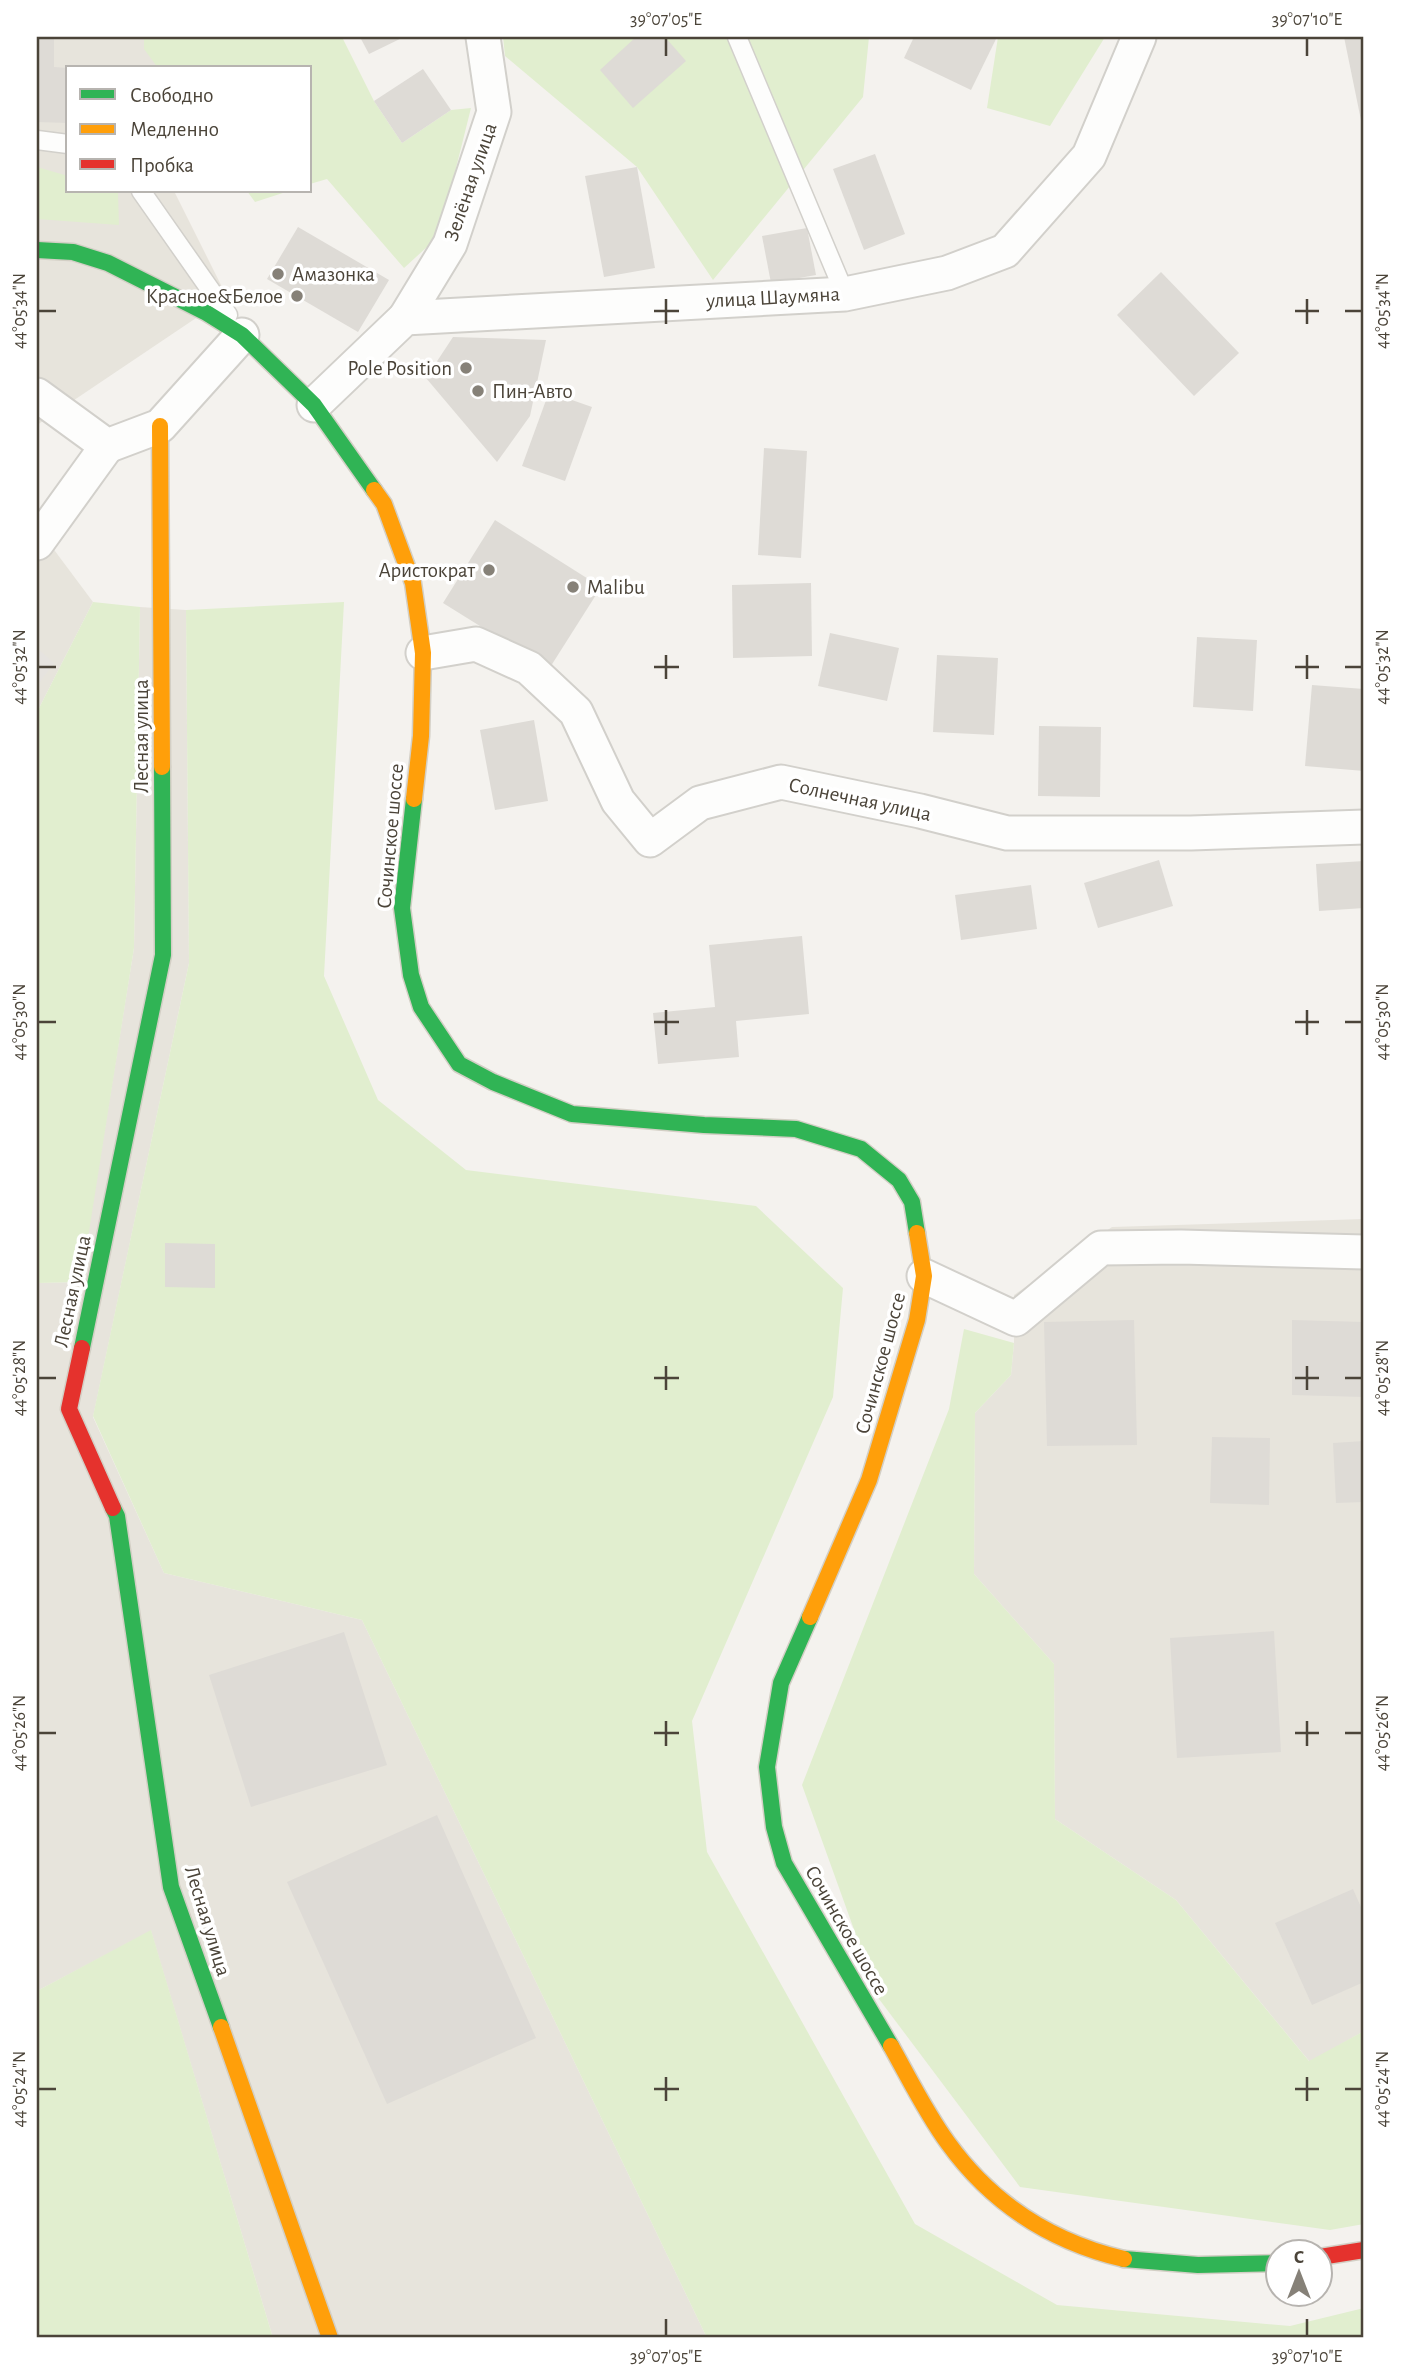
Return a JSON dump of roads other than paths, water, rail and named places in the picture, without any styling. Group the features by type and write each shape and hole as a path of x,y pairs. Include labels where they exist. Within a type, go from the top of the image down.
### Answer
{"main road":[{"name":"Сочинское шоссе","path":"37,250 73,252 108,262 205,312 242,335 314,405 384,504 413,583 424,653 421,736 402,908 411,975 421,1007 459,1064 493,1082 572,1114 704,1125 796,1129 861,1149 899,1180 912,1202 924,1276 917,1320 869,1480 781,1683 767,1767 775,1827 784,1863 947,2142 976,2177 1006,2206 1042,2228 1078,2245 1123,2259 1167,2264 1264,2265"},
{"name":"Лесная улица","path":"160,426 163,955 69,1409 117,1516 171,1887 330,2338"},
{"path":"1334,2255 1364,2250"}],"street":[{"name":"Зелёная улица","path":"405,318 450,244 494,112 483,37"},
{"name":"улица Шаумяна","path":"405,318 845,294 947,273 1005,251 1089,156 1139,37"},
{"path":"314,405 405,318"},
{"path":"37,544 107,446 160,426 242,335"},
{"path":"37,395 107,446"},
{"name":"Солнечная улица","path":"424,653 476,644 529,668 576,712 618,801 650,840 700,803 781,782 920,811 1007,833 1191,833 1364,827"},
{"path":"924,1276 1016,1319 1101,1248 1181,1247 1364,1252"}],"lane":[{"path":"737,37 845,294"},
{"path":"37,140 66,144"},
{"path":"142,192 242,335"}],"place":[{"name":"Амазонка","path":"278,274"},
{"name":"Красное&Белое","path":"297,296"},
{"name":"Pole Position","path":"466,368"},
{"name":"Пин-Авто","path":"478,391"},
{"name":"Аристократ","path":"489,570"},
{"name":"Malibu","path":"573,587"}]}
